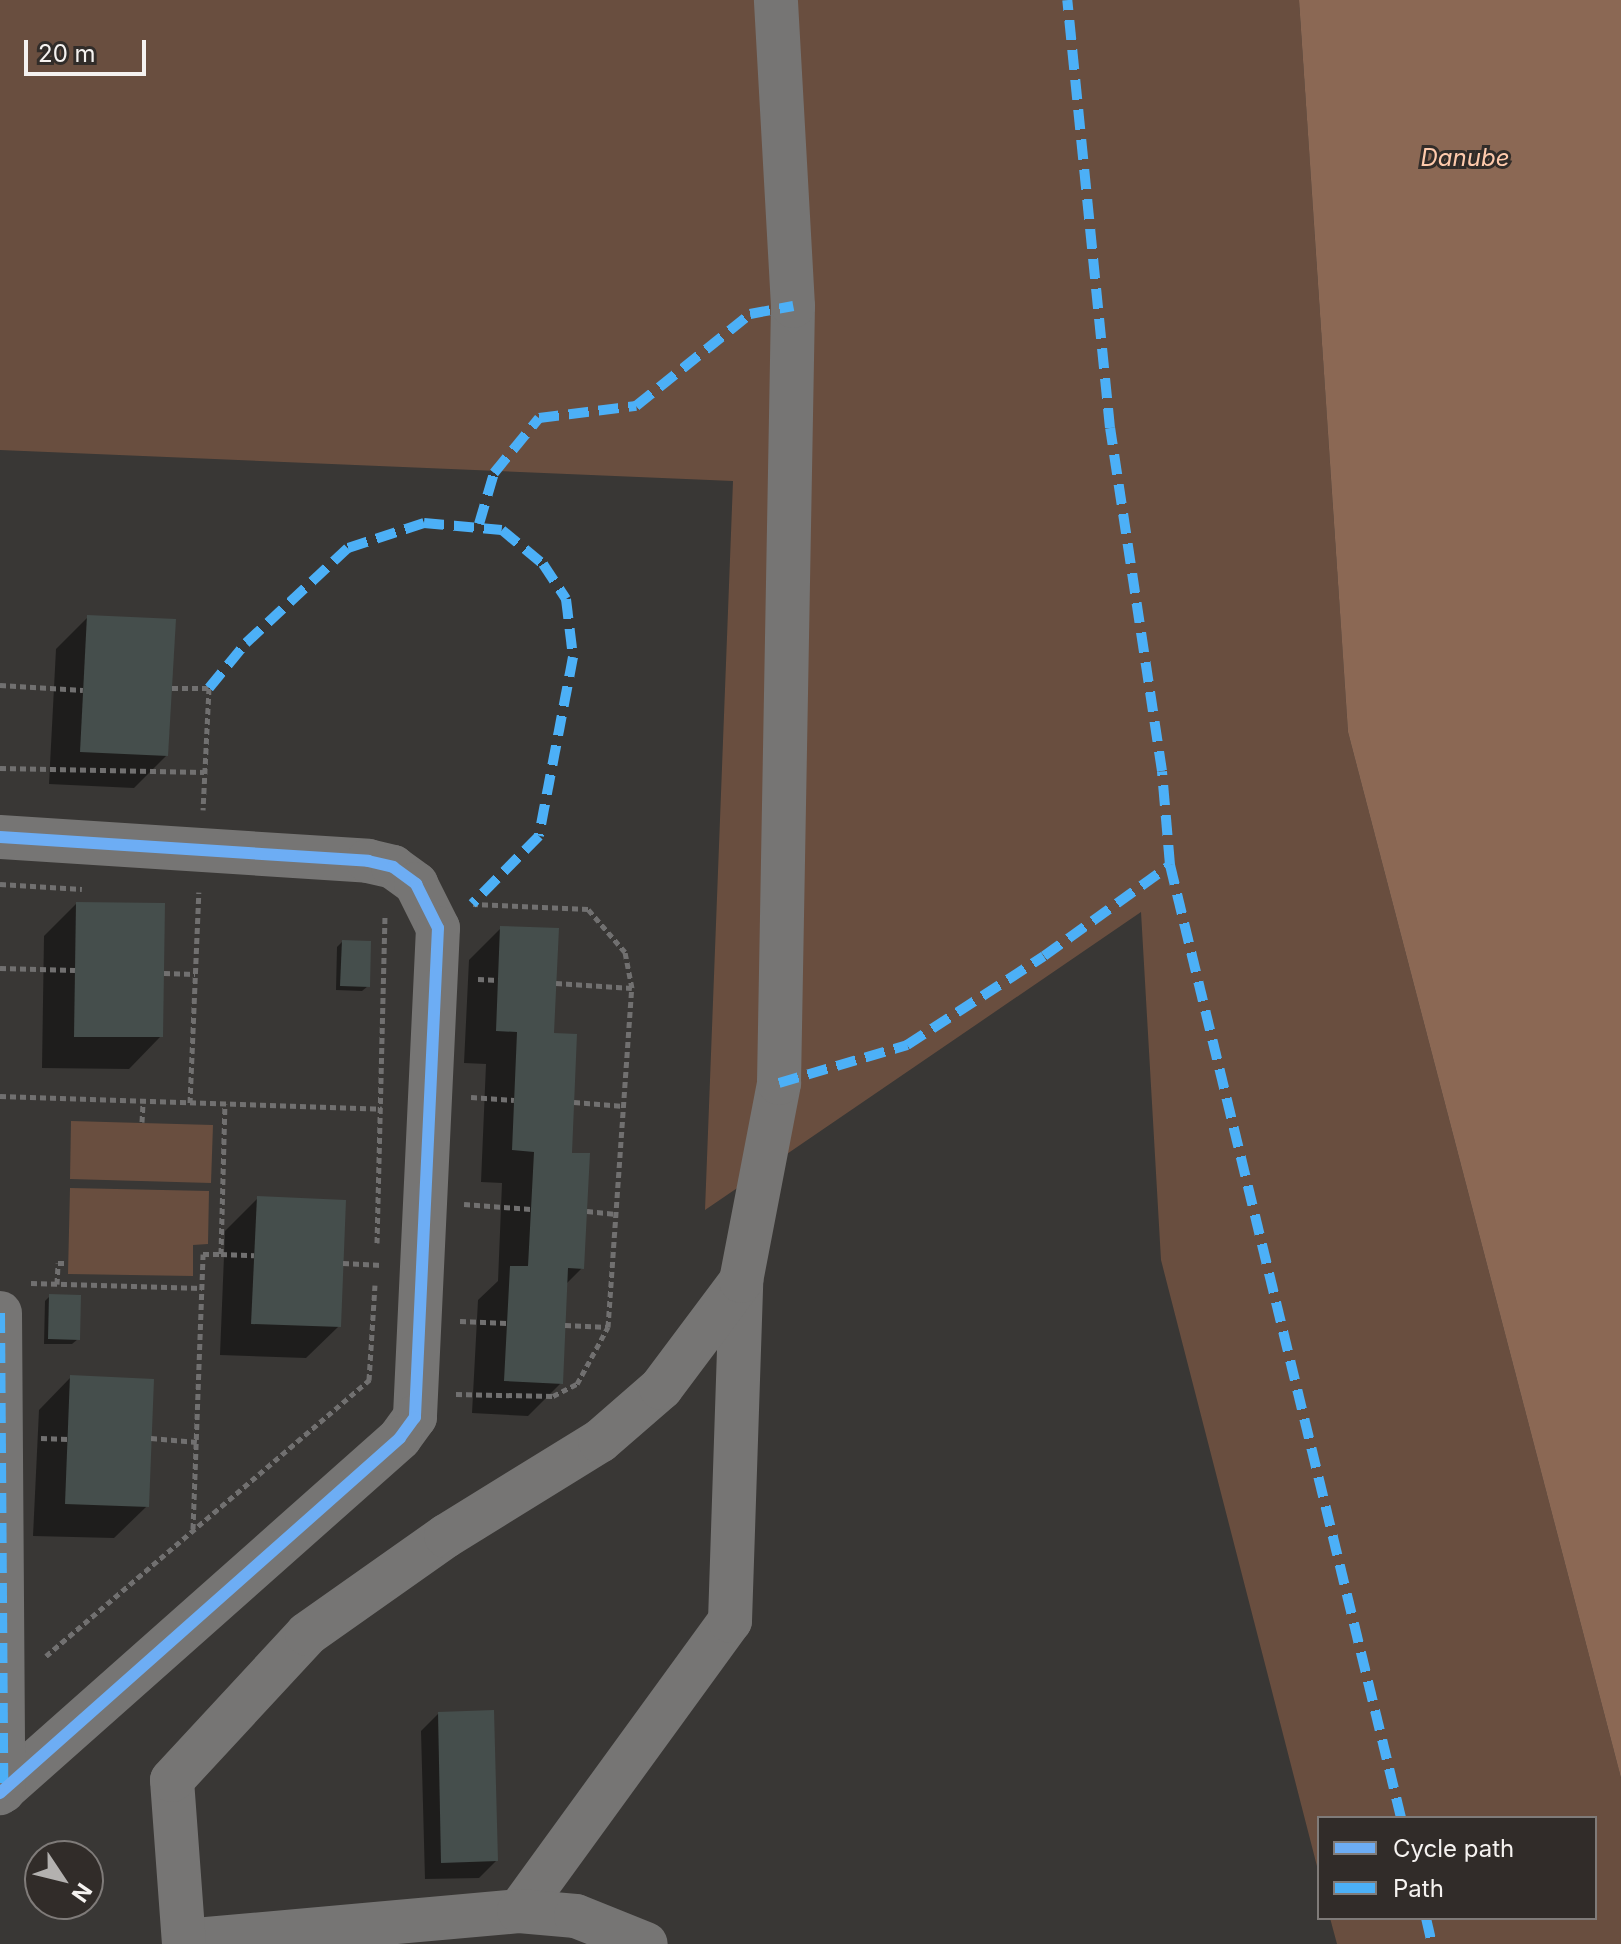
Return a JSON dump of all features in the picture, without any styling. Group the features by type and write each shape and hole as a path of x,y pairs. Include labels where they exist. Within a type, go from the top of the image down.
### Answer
{"street":[{"path":"519,1911 730,1621 741,1281 779,1083 793,306 776,0"},
{"path":"0,837 368,861 393,867 416,884 438,928 419,1394 415,1417 400,1438 2,1792"},
{"path":"646,1944 576,1916 519,1911 184,1943 172,1780 307,1634 446,1536 600,1441 661,1388 741,1281"},
{"path":"2,1792 7,1298"}],"path":[{"path":"0,685 83,690"},
{"path":"172,688 209,688 190,1103"},
{"path":"0,768 204,772"},
{"path":"419,1394 553,1396 577,1384 608,1327 632,988 625,952 588,909 472,904"},
{"path":"3,1692 369,1380 376,1265 385,910"},
{"path":"0,968 75,970"},
{"path":"164,973 195,974"},
{"path":"556,983 632,988"},
{"path":"0,1096 431,1111"},
{"path":"142,1122 143,1101"},
{"path":"574,1102 624,1106"},
{"path":"221,1254 225,1104"},
{"path":"428,1202 531,1209"},
{"path":"587,1211 616,1214"},
{"path":"193,1530 203,1254 254,1255"},
{"path":"57,1284 58,1263 67,1263"},
{"path":"343,1263 376,1265"},
{"path":"7,1298 57,1284 202,1288"},
{"path":"565,1325 608,1327"},
{"path":"151,1438 197,1442"}],"shaded area":[{"path":"0,0 1299,0 1348,732 1621,1778 1621,1944 1337,1944 1331,1920 1597,1920 1597,1816 1317,1816 1317,1866 1161,1260 1141,912 705,1210 733,481 0,450"},
{"path":"71,1121 213,1125 211,1183 70,1179"},
{"path":"70,1188 209,1191 208,1244 193,1245 193,1276 68,1274"}],"water":[{"name":"Danube","path":"1299,0 1621,0 1621,1778 1348,732"}],"building":[{"path":"87,615 176,619 168,756 80,752"},
{"path":"76,902 165,903 163,1037 74,1037"},
{"path":"500,926 559,928 554,1033 577,1034 572,1153 590,1153 584,1269 568,1268 563,1384 504,1381 510,1266 528,1266 534,1152 512,1150 517,1032 496,1031"},
{"path":"342,940 371,941 370,987 340,986"},
{"path":"257,1196 346,1200 341,1327 251,1324"},
{"path":"49,1294 81,1295 80,1340 48,1339"},
{"path":"70,1375 154,1379 149,1507 65,1504"},
{"path":"494,1710 498,1861 441,1863 438,1712"}],"marked path":[{"path":"779,1083 907,1045 1044,956 1170,865 1162,771 1110,428 1067,0"},
{"path":"479,524 494,473 539,418 636,406 750,314 793,306"},
{"path":"209,688 246,643 348,548 424,523 502,530 543,564 566,599 573,657 539,836 472,904"},
{"path":"1170,865 1401,1816"},
{"path":"0,1313 3,1791"},
{"path":"1426,1920 1432,1944"}],"cycle path":[{"path":"0,837 368,861 393,867 416,884 438,928 415,1417 400,1438 0,1793"}]}
